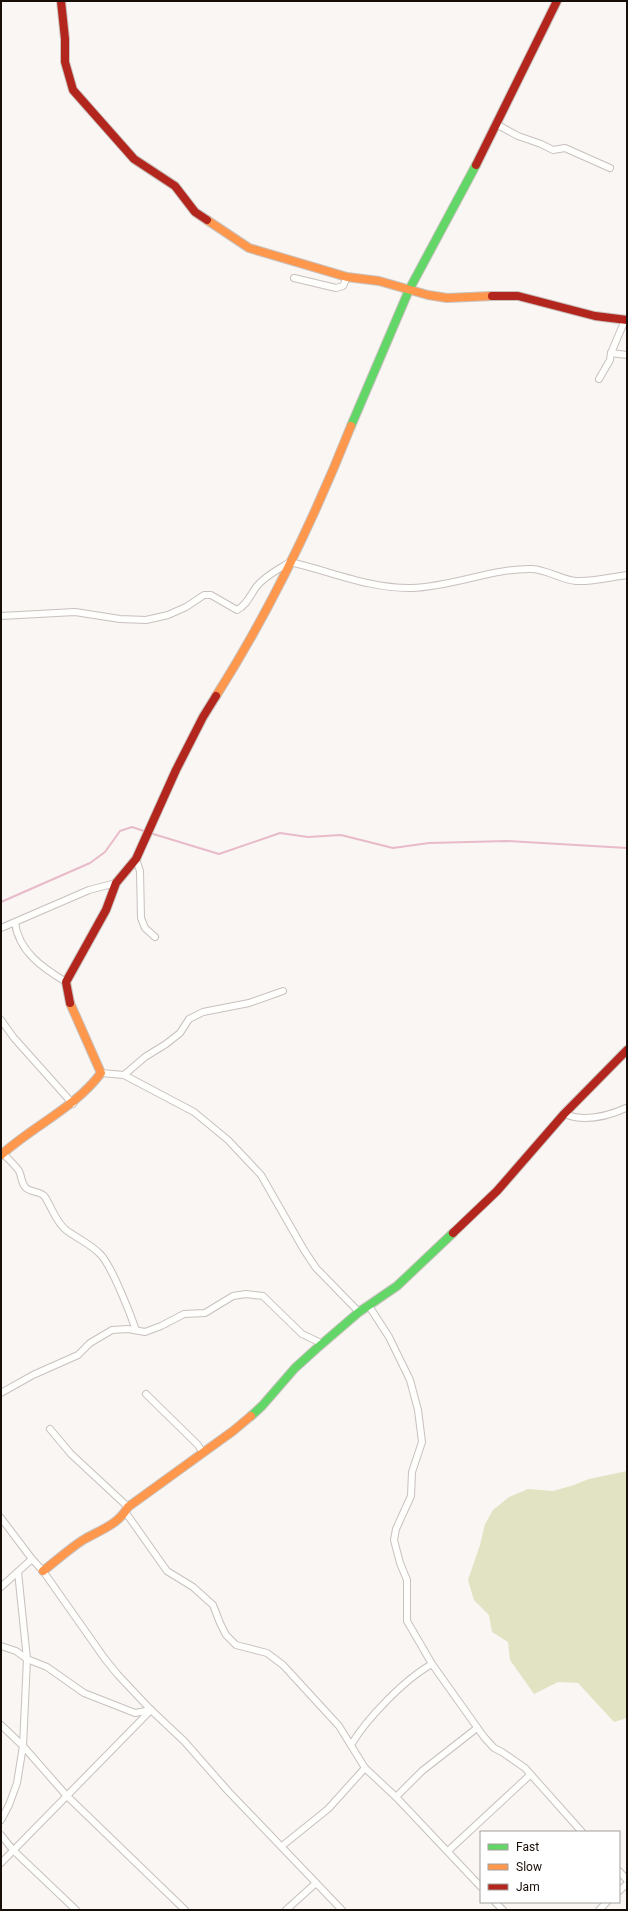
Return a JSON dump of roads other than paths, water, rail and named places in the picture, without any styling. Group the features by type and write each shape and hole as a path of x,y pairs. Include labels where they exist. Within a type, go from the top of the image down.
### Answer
{"street":[{"path":"61,1 65,39 65,62 73,90 134,159 175,186 195,212 249,248 347,277 379,281 446,298 473,296 518,296 595,316 626,320 611,352 610,360 599,379"},
{"path":"101,1073 72,1010 66,982 106,910 116,883 136,859 176,770 203,717 239,660 290,562 335,466 360,402 410,290 496,124 557,1"},
{"path":"496,124 518,136 553,150 565,148 610,168"},
{"path":"294,278 336,288 344,286 347,277"},
{"path":"611,352 627,355"},
{"path":"1,616 75,612 120,620 146,620 168,615 186,607 204,595 211,595 237,610 244,606 258,586 271,573 290,562 346,578 389,586 411,588 444,585 513,570 532,569 548,571 575,581 627,575"},
{"path":"136,859 140,871 141,918 145,928 155,937"},
{"path":"1,928 89,890 116,883"},
{"path":"15,923 16,934 20,942 31,955 46,970 66,982"},
{"path":"124,1075 145,1057 166,1044 180,1032 189,1019 203,1012 250,1003 283,991"},
{"path":"1,1020 14,1038 73,1104"},
{"path":"43,1571 83,1540 110,1525 127,1510 233,1431 262,1406 296,1368 359,1312 397,1286 419,1267 497,1191 564,1114 627,1050"},
{"path":"101,1073 124,1075 194,1112 228,1140 261,1175 316,1268 359,1312"},
{"path":"101,1073 87,1092 73,1104 52,1116 2,1154 19,1171 23,1184 28,1190 41,1194 45,1198 65,1230 83,1240 102,1256 131,1316 136,1330"},
{"path":"564,1114 574,1118 609,1116 626,1108"},
{"path":"1,1393 33,1375 78,1355 90,1343 112,1330 136,1330 145,1332 161,1326 184,1314 205,1313 234,1296 246,1294 263,1296 302,1334 323,1344"},
{"path":"369,1306 390,1337 410,1380 418,1410 422,1442 412,1472 411,1496 396,1530 394,1540 400,1563 407,1580 407,1621 432,1664 477,1728 494,1748 507,1755 530,1775 580,1831"},
{"path":"146,1394 198,1445 203,1453"},
{"path":"50,1429 71,1454 127,1510 167,1571 193,1588 213,1605 226,1635 236,1645 267,1653 283,1665 339,1726 365,1768 448,1850 480,1886"},
{"path":"1,1518 43,1571 104,1659 151,1710 184,1741 228,1791 342,1910"},
{"path":"1,1587 32,1559"},
{"path":"1,1820 9,1805 17,1783 23,1746 27,1659 18,1572"},
{"path":"2,1645 16,1650 27,1659 47,1667 84,1693 135,1712 151,1710"},
{"path":"351,1745 375,1714 411,1678 432,1664"},
{"path":"1,1863 151,1710"},
{"path":"1,1725 23,1746 66,1795 185,1910"},
{"path":"396,1797 422,1771 449,1748 477,1728"},
{"path":"282,1846 328,1809 365,1768"},
{"path":"448,1850 530,1775"},
{"path":"1,1835 13,1850 76,1910"},
{"path":"620,1872 627,1880"},
{"path":"286,1910 316,1883"},
{"path":"497,1903 503,1910"}],"waterway":[{"path":"1,902 90,863 105,852 120,831 132,827 144,831"},
{"path":"150,833 219,854 280,833 308,837 341,835 393,848 429,843 507,841 627,848"}]}
